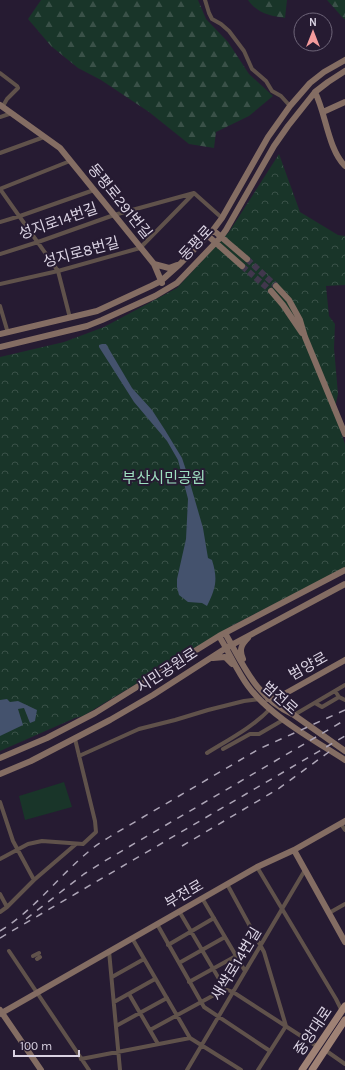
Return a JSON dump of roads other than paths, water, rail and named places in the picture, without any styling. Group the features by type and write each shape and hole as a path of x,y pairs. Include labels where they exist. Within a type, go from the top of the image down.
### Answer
{"main road":[{"name":"동평로","path":"0,334 70,318 104,308 161,281 180,264 222,218 268,137 290,106 310,83 324,72 345,60"},
{"name":"동평로","path":"0,347 87,326 123,311 177,283 221,237 274,146 315,92 345,72"},
{"path":"315,92 323,112 335,152 339,160 345,166"},
{"path":"323,112 345,102"},
{"name":"동평로291번길","path":"1,105 60,148 154,264 165,290"},
{"path":"212,230 247,260"},
{"path":"207,236 242,266"},
{"path":"154,264 169,268 180,264"},
{"path":"276,286 289,300 300,320 305,337 345,434"},
{"path":"271,291 284,305 305,337"},
{"name":"시민공원로","path":"0,758 47,738 96,713 222,634 345,570"},
{"name":"시민공원로","path":"0,774 31,761 75,739 153,695 229,646 345,584"},
{"name":"범전로","path":"222,634 253,682 270,699 285,711 294,715 345,751"},
{"path":"244,667 240,648 251,634"},
{"name":"범전로","path":"229,646 237,667 247,686 270,709 283,720 345,760"},
{"path":"206,660 225,656 237,667"},
{"name":"범양로","path":"260,699 279,697 345,660"},
{"name":"부전로","path":"1,1012 257,867 294,850 343,823"},
{"path":"294,850 345,942"},
{"name":"중앙대로","path":"302,1070 343,1009"},
{"path":"1,1012 41,1070"},
{"name":"중앙대로","path":"312,1070 343,1024"}],"street":[{"path":"205,0 212,19 229,31 244,51 252,69 290,106"},
{"path":"0,73 18,88 1,105"},
{"path":"0,117 12,113"},
{"path":"0,153 44,137"},
{"path":"70,161 0,189 58,271 70,318"},
{"path":"0,222 94,190"},
{"path":"194,193 222,218"},
{"name":"성지로14번길","path":"0,254 114,215 194,193"},
{"name":"성지로8번길","path":"0,284 58,271 140,248 194,193"},
{"path":"0,306 8,333"},
{"path":"294,715 345,685"},
{"path":"335,691 339,697 345,700"},
{"path":"315,702 322,707 339,697"},
{"path":"79,756 139,729 244,701 260,699"},
{"path":"207,753 230,739 270,709"},
{"path":"223,749 250,734 259,734 283,720"},
{"path":"0,859 28,844 56,842 83,844 96,832 95,821 75,739"},
{"path":"0,802 17,850 34,880"},
{"path":"343,823 345,830"},
{"path":"0,912 76,844"},
{"path":"257,867 343,1009"},
{"name":"새싹로14번길","path":"187,1070 305,870"},
{"path":"227,884 261,945 286,1026"},
{"path":"0,894 7,907"},
{"path":"202,898 245,972"},
{"path":"329,913 345,904"},
{"path":"180,911 225,989 233,992 318,1046"},
{"path":"168,944 214,918"},
{"path":"157,924 204,1007 270,1050"},
{"path":"179,963 225,937"},
{"path":"132,938 190,1038 241,1070"},
{"path":"9,951 89,1070"},
{"path":"109,951 120,1070"},
{"path":"190,982 236,956"},
{"path":"112,977 144,959"},
{"path":"114,1002 155,979"},
{"path":"150,1030 225,989"},
{"path":"128,994 158,1044"},
{"path":"116,1026 166,998"},
{"path":"258,1070 286,1026"},
{"path":"81,1059 190,1038"},
{"path":"325,1050 345,1064"}],"water":[{"path":"106,344 132,388 152,410 182,458 203,528 208,558 212,560 215,573 214,589 207,606 202,603 188,602 179,595 177,587 177,579 186,539 188,499 178,460 167,441 134,402 99,347 99,345"},
{"path":"7,699 10,702 18,701 37,710 35,721 30,723 24,708 18,709 23,725 0,736 0,700"}],"tunnel":[{"path":"247,259 276,286"},
{"path":"242,266 271,291"}],"railway":[{"path":"0,931 37,902 81,858 100,843 259,749 345,710"},
{"path":"26,919 84,874 103,862 345,720"},
{"path":"0,938 345,736"},
{"path":"182,846 278,789 333,749"}],"park label":[{"name":"부산시민공원","path":"164,478"}]}
